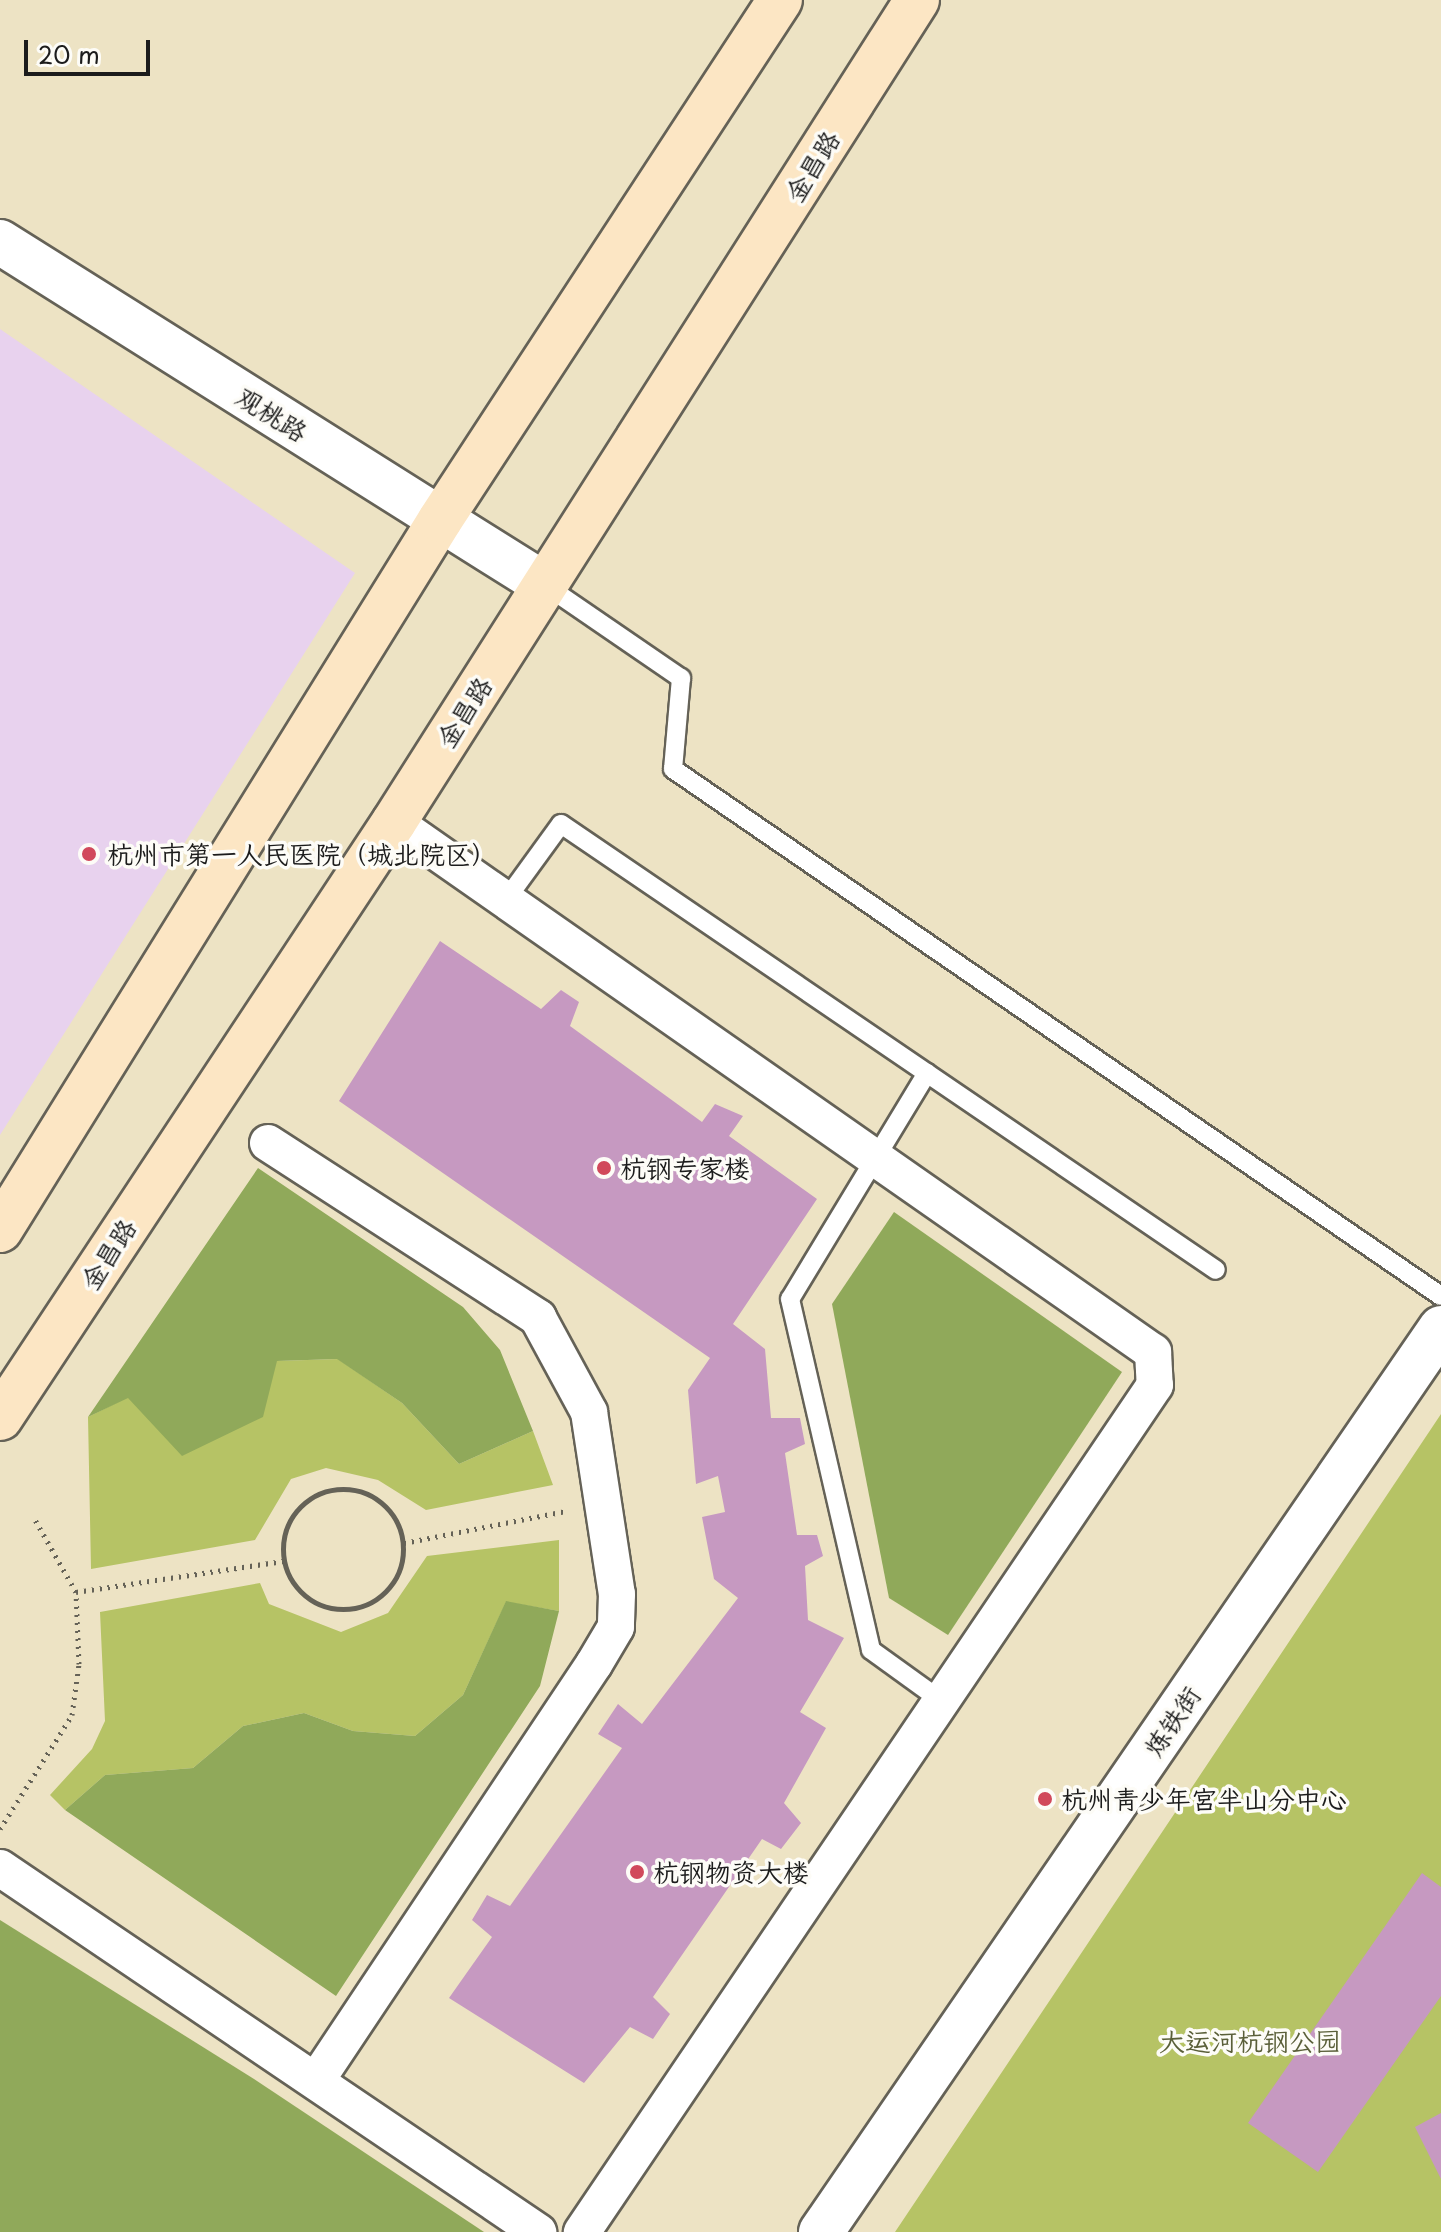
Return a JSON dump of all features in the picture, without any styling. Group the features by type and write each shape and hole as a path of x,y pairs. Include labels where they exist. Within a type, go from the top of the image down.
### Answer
{"main road":[{"path":"0,1230 440,520 780,0"},
{"name":"金昌路","path":"0,1418 394,822 917,0"}],"street":[{"name":"观桃路","path":"0,242 545,585"},
{"path":"394,822 1153,1352 1155,1385 946,1704 582,2232"},
{"path":"268,1143 538,1318 589,1412 603,1504 616,1627 316,2081"},
{"name":"炼铁街","path":"821,2232 1441,1328"},
{"path":"0,1868 538,2232"}],"lane":[{"path":"545,585 681,678 673,769 1441,1296"},
{"path":"505,901 561,824 1216,1270"},
{"path":"927,1073 790,1299 871,1650 946,1704"}],"path":[{"path":"337,1489 381,1503 404,1543 396,1580 382,1596 343,1610 305,1596 284,1561 290,1521 319,1494 337,1489"},
{"path":"404,1543 603,1504"},
{"path":"0,1829 72,1715 76,1592 33,1516"},
{"path":"76,1592 284,1561"}],"shaded area":[{"name":"杭州市第一人民医院（城北院区）","path":"0,329 355,573 0,1135"}],"green space":[{"path":"258,1168 463,1307 500,1350 533,1431 459,1464 402,1403 337,1359 277,1361 263,1417 182,1456 128,1398 88,1417"},
{"path":"894,1212 1122,1372 948,1635 889,1598 832,1304"},
{"path":"338,1359 402,1403 459,1464 533,1431 553,1485 426,1510 378,1480 326,1468 291,1479 255,1540 91,1569 88,1417 128,1397 277,1361"},
{"name":"大运河杭钢公园","path":"1441,1414 1441,2232 895,2232 1018,2048"},
{"path":"559,1540 559,1611 506,1602 463,1695 415,1736 353,1731 304,1713 243,1726 193,1768 105,1775 65,1810 50,1795 92,1749 105,1721 100,1612 260,1583 269,1604 341,1632 388,1613 427,1556"},
{"path":"506,1601 559,1611 540,1686 336,1996 65,1810 105,1775 193,1768 243,1726 304,1713 353,1731 415,1736 463,1695"},
{"path":"0,1920 254,2079 484,2232 0,2232"}],"building":[{"path":"440,941 541,1009 561,990 579,1002 570,1026 702,1122 715,1104 743,1116 729,1136 817,1199 733,1324 765,1349 771,1418 800,1418 805,1444 785,1453 797,1535 817,1535 823,1556 805,1566 808,1620 844,1638 800,1712 826,1728 784,1803 801,1823 781,1849 762,1839 653,1997 670,2014 653,2039 630,2027 584,2083 449,1998 492,1937 472,1920 487,1895 510,1906 622,1748 598,1734 618,1704 642,1724 738,1598 714,1579 702,1517 725,1512 718,1476 696,1484 688,1390 710,1358 339,1101"},
{"path":"1422,1873 1441,1887 1441,1996 1318,2172 1248,2123"},
{"path":"1441,2113 1441,2179 1415,2127"}],"place":[{"name":"杭州市第一人民医院（城北院区）","path":"89,854"},
{"name":"杭钢专家楼","path":"604,1168"},
{"name":"杭州青少年宫半山分中心","path":"1045,1799"},
{"name":"杭钢物资大楼","path":"637,1872"}]}
